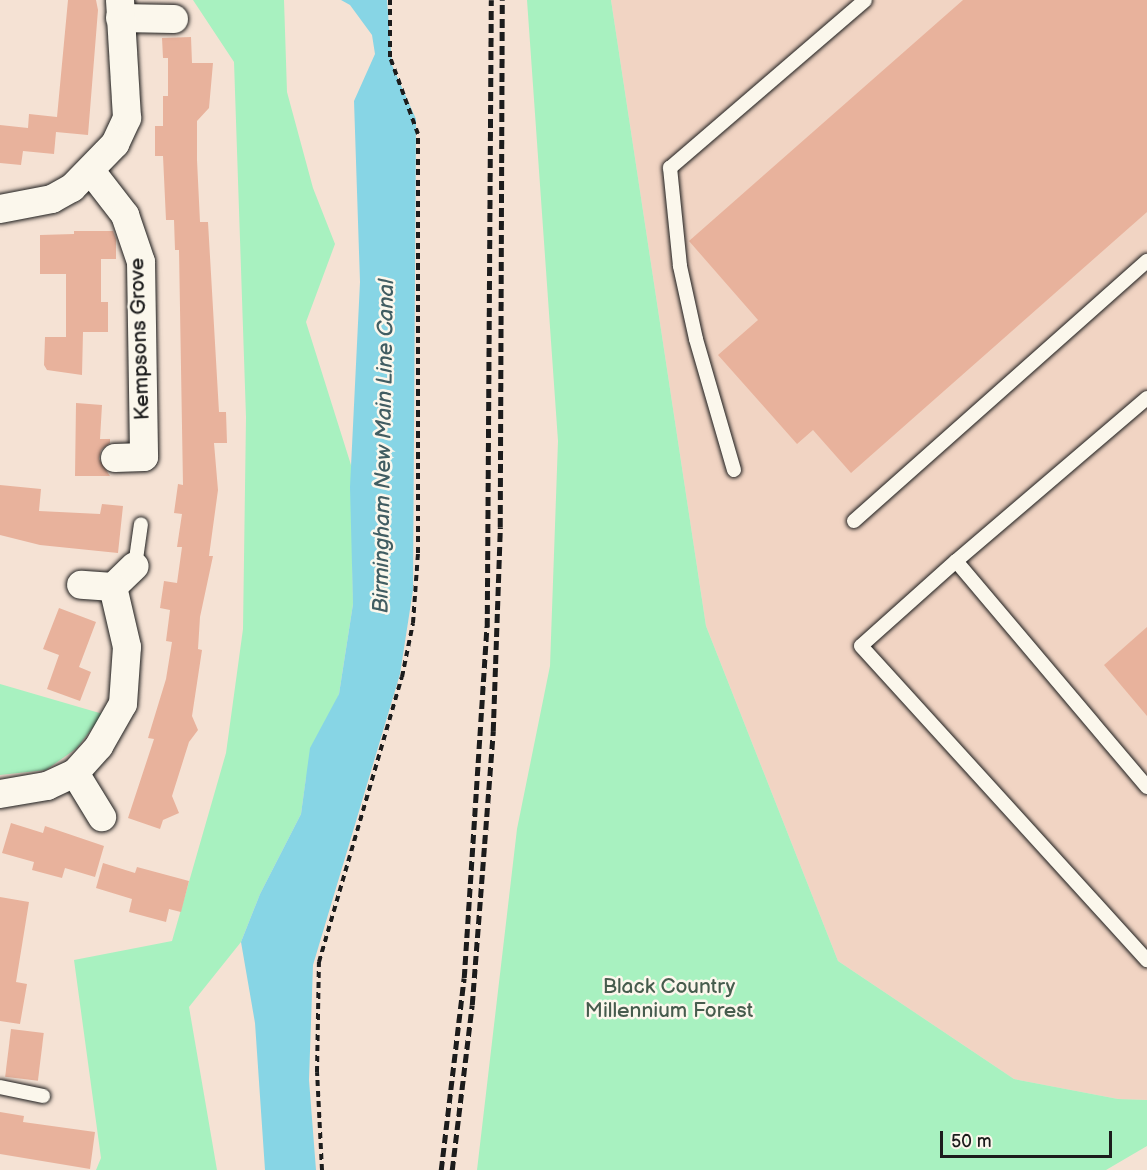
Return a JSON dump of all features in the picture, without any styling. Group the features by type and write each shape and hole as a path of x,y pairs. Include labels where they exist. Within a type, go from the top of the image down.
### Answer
{"street":[{"path":"0,209 52,200 91,171 115,144 127,118 120,9 174,19"},
{"name":"Kempsons Grove","path":"91,171 125,215 141,262 144,457 115,458"},
{"path":"81,585 113,587 135,566"},
{"path":"0,794 47,786 75,773 110,730 126,689 127,647 113,587"},
{"path":"75,773 102,817"}],"lane":[{"path":"734,470 696,339 680,266 670,168 865,0"},
{"path":"854,521 1147,261"},
{"path":"1147,398 956,561 861,646 1147,960"},
{"path":"135,566 141,524"},
{"path":"956,561 1147,787"},
{"path":"0,1087 43,1096"}],"path":[{"path":"322,1170 317,1072 319,962 402,676 413,623 418,553 418,134 390,57 390,0"}],"shaded area":[{"path":"611,0 1147,0 1147,1100 1118,1099 1014,1079 838,961 706,626"}],"green space":[{"path":"193,0 284,0 287,92 313,188 335,244 306,322 351,465 353,604 339,694 306,778 301,814 260,894 241,942 189,1007 217,1170 96,1170 101,1158 74,960 172,941 226,753 243,629 246,417 234,62"},
{"name":"Black Country Millennium Forest","path":"527,0 611,0 706,626 838,961 1014,1079 1118,1099 1147,1100 1147,1146 1106,1170 477,1170 517,829 550,666 558,441"},
{"path":"0,684 103,714 77,748 46,770 0,775"}],"water":[{"name":"Birmingham New Main Line Canal","path":"341,0 387,0 392,65 416,119 413,590 400,674 313,965 309,1080 316,1170 265,1170 255,1023 241,942 260,894 301,814 310,748 339,694 353,604 350,487 360,282 354,101 375,54 372,35 350,5"}],"building":[{"path":"68,0 96,0 98,10 88,135 56,132 54,154 23,151 21,165 0,163 0,125 28,128 29,114 57,117"},
{"path":"963,0 1147,0 1147,212 851,473 813,430 797,444 718,355 758,320 689,241"},
{"path":"191,37 192,63 213,63 209,108 197,121 197,160 200,222 208,222 219,412 226,412 227,443 214,443 218,490 209,556 213,556 200,617 198,649 202,650 192,716 198,730 189,742 172,796 179,813 163,820 160,829 128,818 154,739 148,738 166,679 172,642 166,641 170,610 160,608 164,581 177,583 182,547 177,547 182,514 174,513 178,484 183,485 179,250 175,250 174,220 166,220 163,156 155,156 155,126 163,126 163,96 168,96 168,58 163,58 162,38"},
{"path":"74,231 113,231 116,239 116,259 101,259 101,302 108,302 108,332 83,332 82,375 47,370 44,365 45,337 66,337 66,274 40,274 40,235 74,234"},
{"path":"76,403 102,405 100,439 110,439 110,443 101,450 99,459 110,476 75,476"},
{"path":"0,485 41,489 39,511 100,514 102,504 123,506 118,553 40,545 0,535"},
{"path":"59,608 96,622 79,667 91,672 80,701 47,689 59,655 43,649"},
{"path":"1147,627 1147,716 1104,665"},
{"path":"11,823 43,833 45,826 104,846 95,877 65,868 62,878 32,870 34,862 2,853"},
{"path":"103,863 135,873 137,867 189,881 181,912 169,909 166,922 129,912 132,899 96,888"},
{"path":"0,897 29,902 16,982 27,984 20,1024 0,1021"},
{"path":"11,1029 44,1033 38,1081 5,1077"},
{"path":"0,1112 24,1116 23,1122 95,1132 90,1169 0,1154"}],"railway":[{"path":"441,1170 464,978 487,627 491,0"},
{"path":"452,1170 472,1005 493,731 500,527 502,0"}]}
